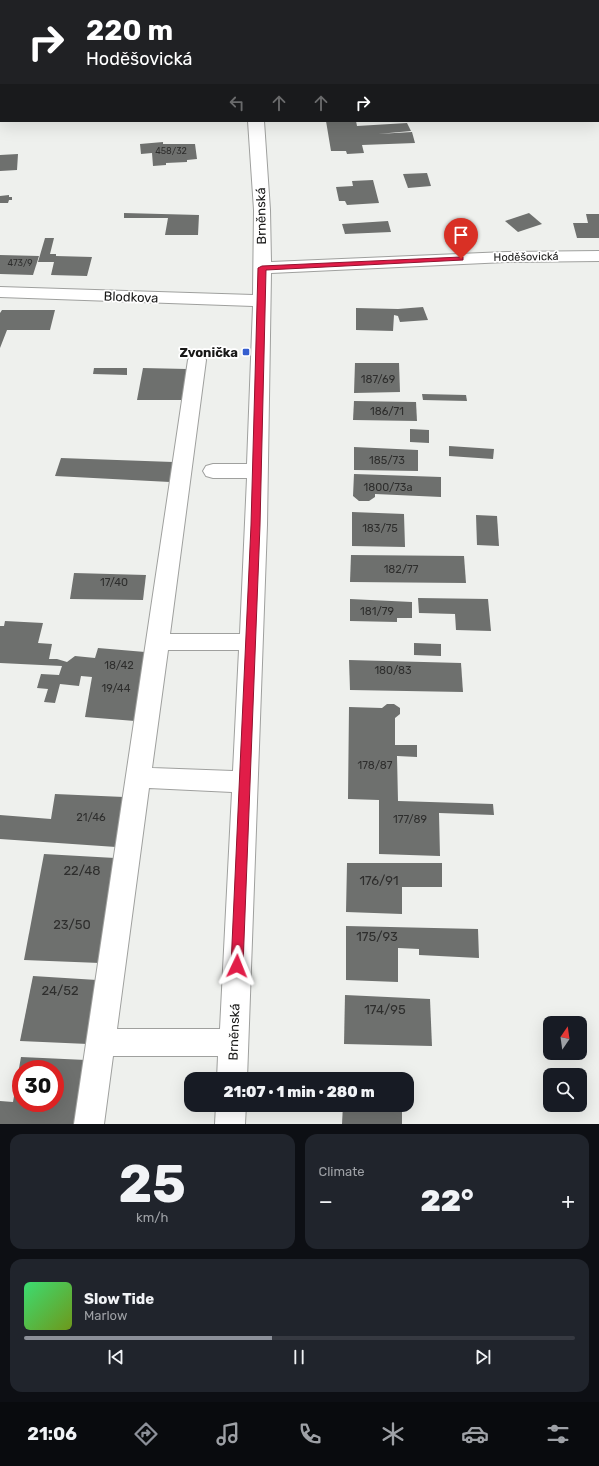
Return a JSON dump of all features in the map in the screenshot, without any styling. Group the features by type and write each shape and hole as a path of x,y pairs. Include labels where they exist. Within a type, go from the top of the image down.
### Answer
{"street":[{"name":"Brněnská","path":"232,1072 257,471 262,301 262,210 256,122"},
{"name":"Hoděšovická","path":"262,268 506,257 599,256"},
{"name":"Blodkova","path":"0,292 262,301"},
{"path":"89,1124 197,360"},
{"path":"213,471 257,471"},
{"path":"157,642 250,642"},
{"path":"138,778 244,782"},
{"path":"101,1042 233,1043"},
{"path":"230,1124 231,1112"}],"building":[{"path":"326,122 356,122 357,126 407,123 411,131 378,134 412,132 415,143 362,145 364,153 347,154 346,151 331,151"},
{"path":"163,142 163,144 195,144 197,159 187,160 187,162 166,163 166,165 153,166 152,153 141,154 140,144"},
{"path":"18,154 17,170 0,171 0,155"},
{"path":"427,173 431,186 408,188 403,174"},
{"path":"373,180 379,203 347,205 345,201 339,201 336,187 353,186 352,181"},
{"path":"9,195 9,197 12,197 12,200 9,200 8,203 0,203 0,196"},
{"path":"124,213 199,215 198,235 165,235 168,218 124,218"},
{"path":"529,213 542,224 518,232 505,221"},
{"path":"586,214 599,214 599,238 577,238 573,223 588,223"},
{"path":"388,221 391,232 345,234 342,224"},
{"path":"45,238 54,238 50,254 56,254 56,256 92,257 87,276 51,275 54,262 38,262"},
{"path":"0,255 39,256 33,275 0,274"},
{"path":"423,307 428,320 400,322 398,316 394,315 393,331 356,330 356,308 398,309"},
{"path":"2,310 55,310 50,330 7,330 0,348 0,313"},
{"path":"355,363 399,363 400,392 354,393"},
{"path":"94,368 127,368 127,375 93,374"},
{"path":"143,368 187,369 184,400 137,400"},
{"path":"422,394 466,395 467,401 423,400"},
{"path":"354,401 416,402 417,421 353,420"},
{"path":"410,429 429,430 429,443 410,442"},
{"path":"449,446 494,449 493,459 449,456"},
{"path":"354,447 418,450 418,471 354,470"},
{"path":"61,458 173,462 170,482 55,476"},
{"path":"354,474 441,477 441,497 375,494 375,497 369,501 359,501 353,496"},
{"path":"352,512 404,514 405,547 352,546"},
{"path":"476,515 497,516 499,546 477,545"},
{"path":"351,555 464,556 466,583 350,582"},
{"path":"74,573 146,575 143,600 70,599"},
{"path":"418,598 488,599 491,631 456,630 455,614 419,613"},
{"path":"350,599 412,602 412,618 397,618 397,622 350,621"},
{"path":"5,621 43,623 38,643 52,644 49,659 57,659 67,662 75,656 95,658 98,648 145,652 135,721 85,717 92,677 81,676 79,686 60,684 55,703 44,702 48,689 37,688 41,674 59,675 62,666 0,663 0,626 4,626"},
{"path":"414,643 441,644 441,656 414,655"},
{"path":"349,660 461,663 463,692 350,690"},
{"path":"387,704 394,704 400,708 400,714 395,718 395,745 417,745 417,757 397,756 398,801 493,804 494,815 439,813 440,856 379,854 379,800 348,799 349,707 382,708"},
{"path":"55,794 124,797 116,847 0,839 0,815 51,819"},
{"path":"44,854 115,858 100,963 24,960"},
{"path":"347,863 442,863 442,887 402,887 402,914 346,912"},
{"path":"346,926 478,929 479,958 419,955 419,949 398,948 398,982 346,980"},
{"path":"33,976 97,980 88,1044 20,1041"},
{"path":"345,995 430,999 432,1046 344,1044"},
{"path":"21,1057 86,1060 77,1124 0,1124 0,1101 12,1102 12,1112 64,1112 64,1060 20,1060"},
{"path":"343,1112 402,1112 402,1124 342,1124"}],"place":[{"name":"Zvonička","path":"246,352"}],"route":[{"path":"237,966 256,525 262,268 461,259"}]}
